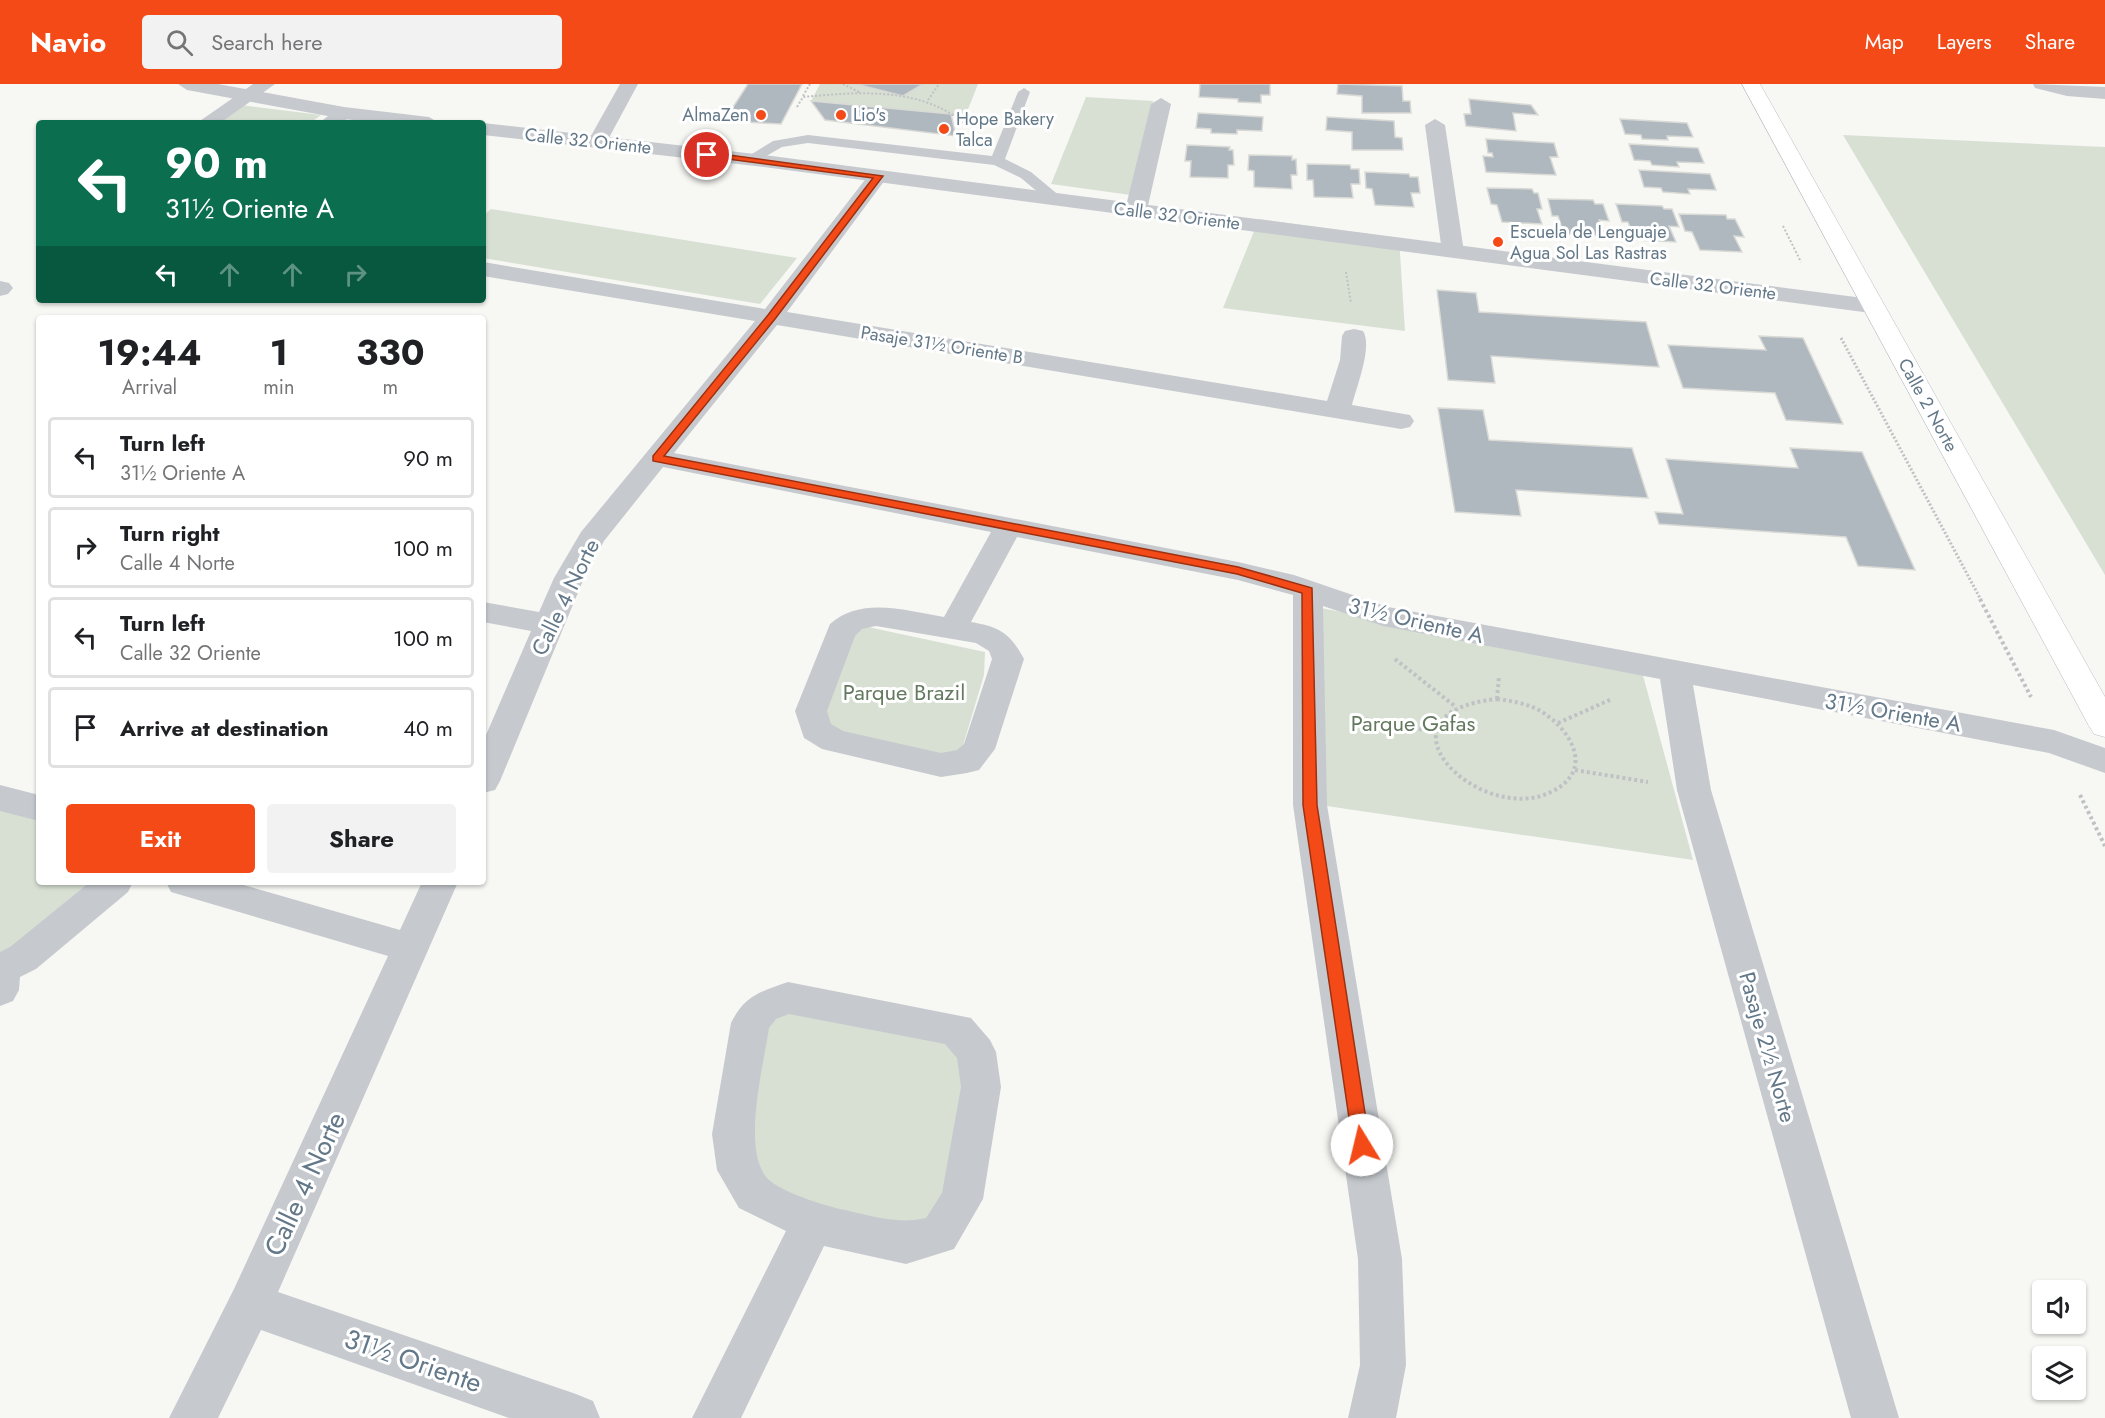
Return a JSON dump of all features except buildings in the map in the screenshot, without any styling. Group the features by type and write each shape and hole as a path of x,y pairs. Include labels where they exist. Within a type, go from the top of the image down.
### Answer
{"main road":[{"name":"Calle 2 Norte","path":"1751,84 1871,306 2105,726"}],"street":[{"path":"187,84 337,118 374,120"},
{"path":"212,120 266,84"},
{"path":"597,143 629,84"},
{"path":"2042,84 2067,90 2105,93"},
{"path":"1136,210 1161,104"},
{"path":"1435,125 1453,252"},
{"name":"Calle 32 Oriente","path":"486,129 751,159 1871,306"},
{"name":"Calle 4 Norte","path":"486,774 569,578 591,538 771,317 879,176"},
{"name":"Pasaje 31½ Oriente B","path":"486,270 1401,421"},
{"path":"1337,411 1352,360 1354,336"},
{"name":"31½ Oriente A","path":"657,458 1238,571 1383,616 2054,742 2105,761"},
{"path":"953,628 1008,527"},
{"path":"1308,591 1310,805 1380,1259 1383,1365 1372,1418"},
{"path":"486,613 549,624"},
{"path":"876,616 953,628 984,634 1001,645 1008,659 979,749 967,761 940,765 834,741 816,730 811,711 840,631 852,621 876,616"},
{"name":"Pasaje 2½ Norte","path":"1676,672 1694,790 1875,1418"},
{"path":"0,798 36,807"},
{"path":"0,976 111,885"},
{"path":"194,885 412,948"},
{"name":"Calle 4 Norte","path":"193,1418 250,1304 439,885"},
{"path":"788,998 957,1030 976,1052 981,1087 963,1199 939,1234 906,1243 813,1223 754,1194 738,1170 733,1134 750,1023 762,1008 788,998"},
{"path":"716,1418 813,1223"},
{"name":"31½ Oriente","path":"250,1304 576,1418"}],"lane":[{"path":"998,157 1024,92"},
{"path":"751,159 778,144 808,139 998,157 1026,175 1056,200"}],"path":[{"path":"778,144 810,84"},
{"path":"843,84 865,95"},
{"path":"928,100 939,84"},
{"path":"803,97 865,95 928,100 958,117 977,139 998,157"},
{"path":"1779,218 1820,300 1905,455 2054,742 2105,846"},
{"path":"1340,237 1351,298 1354,336"},
{"path":"1497,699 1519,702 1540,711 1558,723 1576,754 1575,770 1566,783 1550,793 1529,798 1506,797 1490,793 1461,779 1446,764 1437,748 1436,732 1443,717 1456,706 1497,699"},
{"path":"1308,709 1436,732"},
{"path":"1575,770 1694,790"}],"green space":[{"path":"820,84 978,84 965,117 811,101"},
{"path":"1086,97 1153,101 1138,196 1051,184"},
{"path":"241,105 321,115 314,120 216,120"},
{"path":"1843,135 2105,147 2105,575"},
{"path":"491,209 797,258 760,304 486,258 486,213"},
{"path":"1259,219 1399,238 1405,331 1223,308"},
{"name":"Parque Gafas","path":"1310,606 1641,668 1693,860 1320,805"},
{"name":"Parque Brazil","path":"854,624 985,652 984,675 962,749 942,758 832,734 822,723"},
{"path":"0,798 36,807 36,885 111,885 0,969"},
{"path":"787,1011 948,1042 961,1058 965,1087 946,1194 929,1221 907,1227 821,1208 766,1182 755,1163 750,1131 765,1026"}],"place":[{"name":"AlmaZen","path":"761,115"},
{"name":"Lio's","path":"841,115"},
{"name":"Hope Bakery Talca","path":"944,129"},
{"name":"Escuela de Lenguaje Agua Sol Las Rastras","path":"1498,242"}],"route":[{"path":"707,155 879,176 873,187 771,317 657,458 1238,571 1284,582 1308,591 1310,805 1362,1145"}]}
